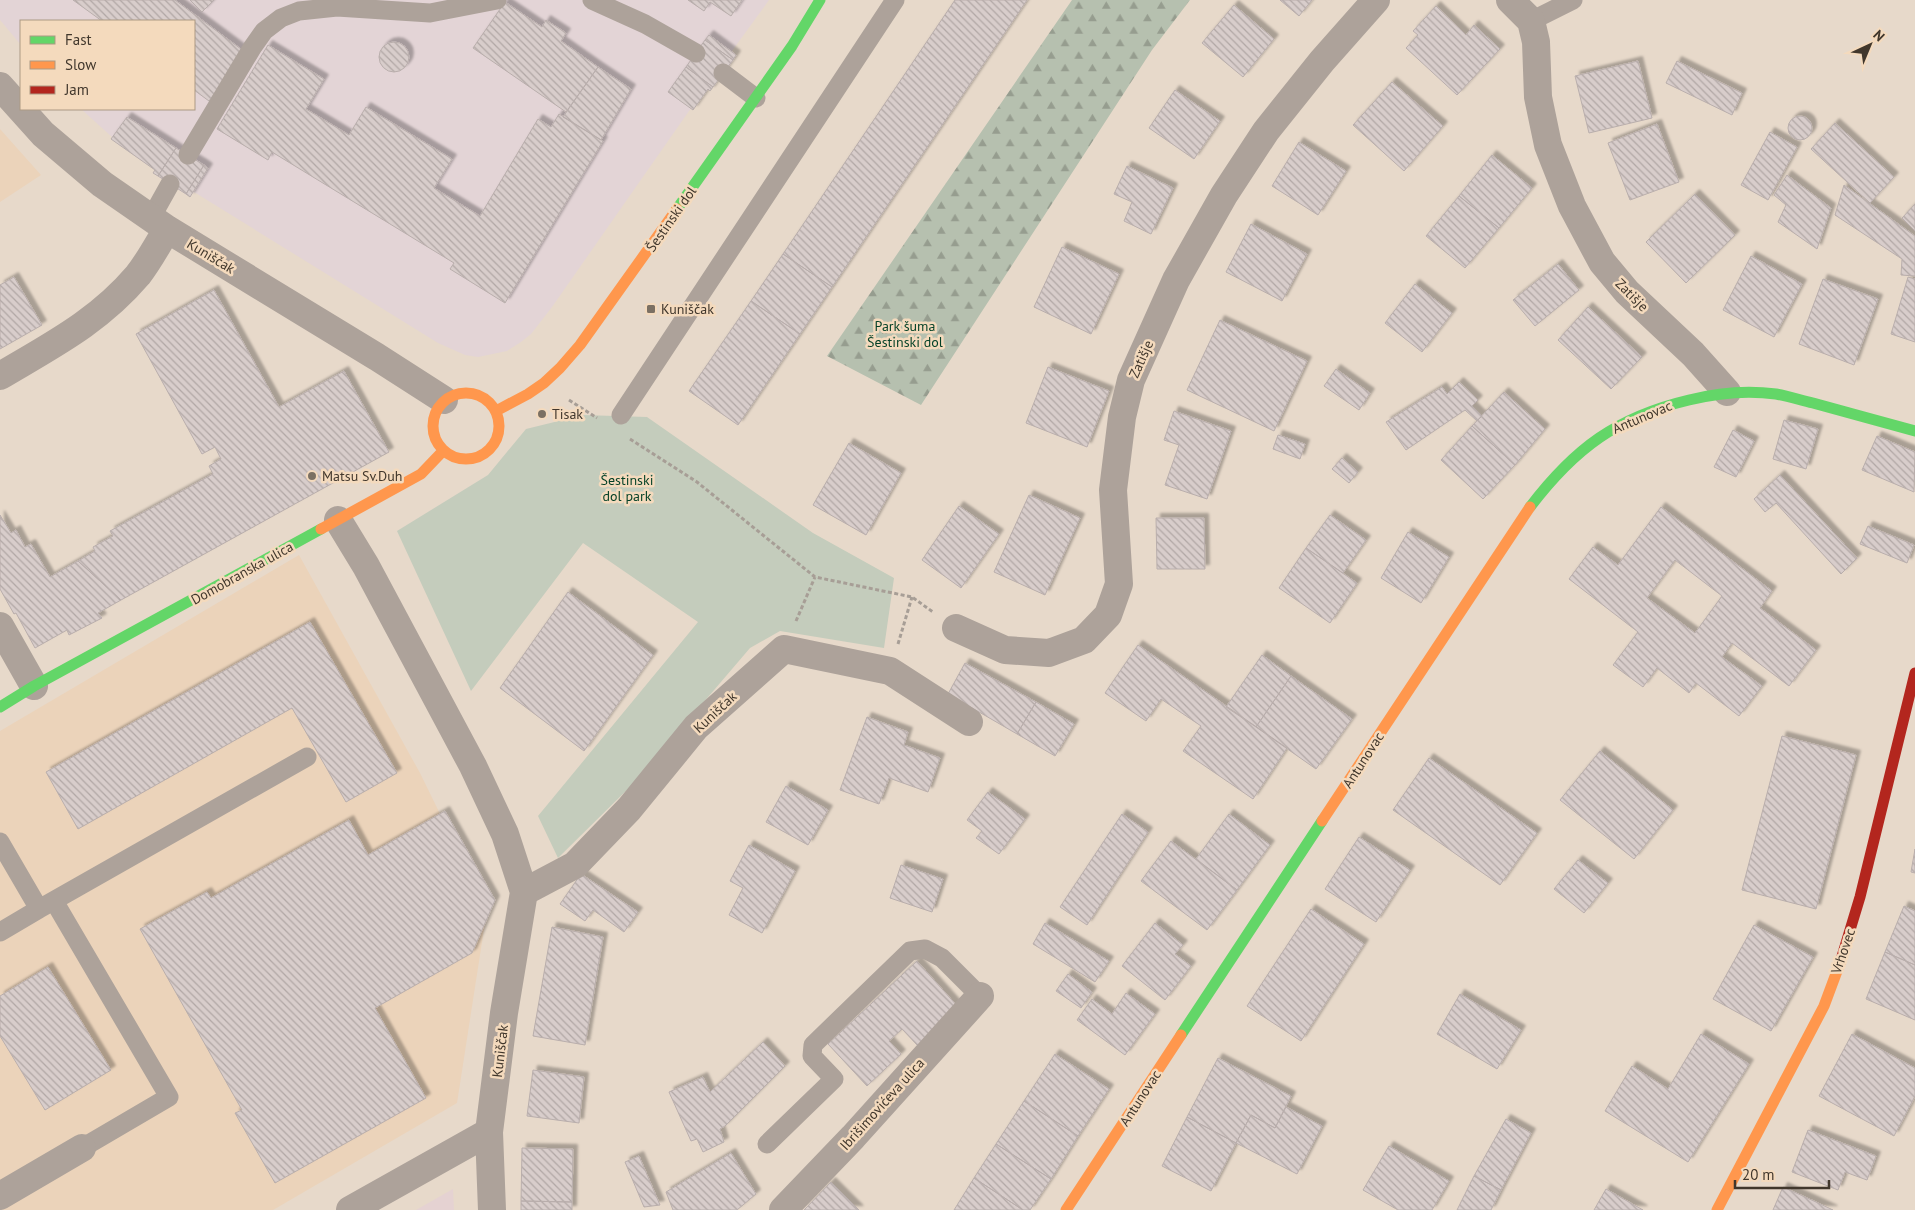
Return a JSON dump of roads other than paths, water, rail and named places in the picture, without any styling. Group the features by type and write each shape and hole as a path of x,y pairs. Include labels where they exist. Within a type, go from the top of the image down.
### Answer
{"street":[{"name":"Šestinski dol","path":"496,412 536,389 567,362 613,302 756,98 792,46 820,0"},
{"name":"Zatišje","path":"956,628 1005,650 1049,653 1084,640 1108,614 1119,584 1113,490 1122,417 1131,380 1176,280 1224,195 1266,131 1322,61 1376,0"},
{"path":"1510,0 1531,21"},
{"name":"Zatišje","path":"1531,21 1536,42 1538,97 1548,145 1572,206 1602,262 1628,292 1693,354 1727,392"},
{"name":"Kuniščak","path":"0,86 20,107"},
{"name":"Kuniščak","path":"23,110 51,140 102,184 159,224 444,400"},
{"path":"0,376 83,327 110,305 140,273 159,224"},
{"path":"1727,392 1776,394 1915,431"},
{"name":"Antunovac","path":"1066,1210 1537,495 1584,447 1627,420 1671,403 1727,392"},
{"path":"473,393 490,403 496,412 499,423 498,434 494,444 486,453 476,458 464,460 453,457 443,451 436,442 432,431 433,420 437,409 444,400 453,395 473,393"},
{"name":"Domobranska ulica","path":"0,707 34,686 421,474 443,451"},
{"name":"Kuniščak","path":"338,520 366,566 473,766 505,834 524,892 504,1013 489,1132 492,1210"},
{"path":"0,626 34,686"},
{"name":"Kuniščak","path":"524,892 575,865 630,809 696,727 784,649 890,671 969,722"},
{"name":"Vrhovec","path":"1717,1210 1824,1006 1845,949 1860,897 1915,673"},
{"name":"Ibrišimovićeva ulica","path":"783,1210 853,1137 980,996"},
{"path":"350,1210 489,1132"},
{"path":"0,1196 82,1148"}],"lane":[{"path":"188,155 252,48 264,31 280,18 300,11 337,7 430,13 497,0"},
{"path":"592,0 646,24 696,53"},
{"path":"621,415 895,0"},
{"path":"1531,21 1573,0"},
{"path":"723,73 756,98"},
{"path":"159,224 170,184"},
{"path":"0,932 307,757"},
{"path":"0,842 47,905 170,1097 82,1148"},
{"path":"766,1144 834,1079 812,1056 813,1045 910,951 925,949 942,958 980,996"}],"place":[{"name":"Kuniščak","path":"651,309"},
{"name":"Tisak","path":"542,414"},
{"name":"Matsu Sv.Duh","path":"312,476"}],"park label":[{"name":"Park šuma Šestinski dol","path":"905,334"},
{"name":"Šestinski dol park","path":"627,488"}]}
